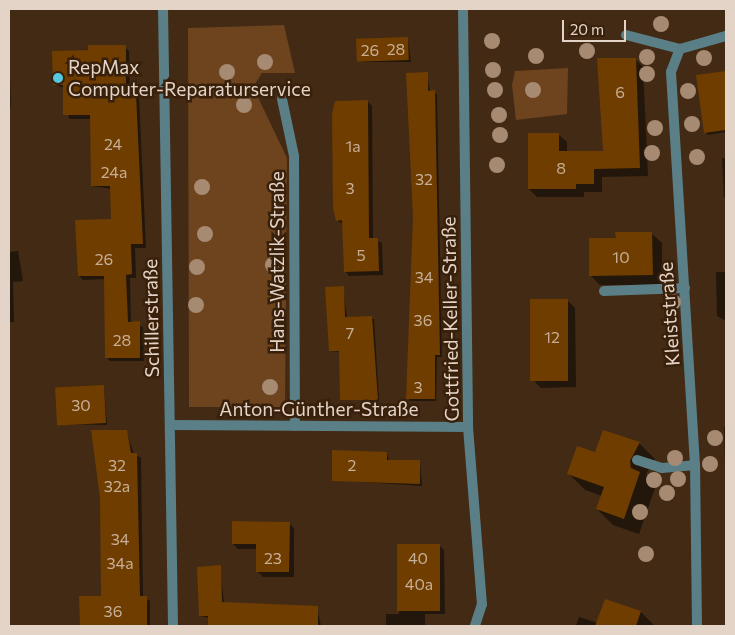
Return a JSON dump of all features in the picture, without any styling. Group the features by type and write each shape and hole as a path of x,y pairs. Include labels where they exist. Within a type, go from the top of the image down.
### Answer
{"street":[{"name":"Schillerstraße","path":"163,9 173,626"},
{"name":"Gottfried-Keller-Straße","path":"463,9 468,427 482,604 475,626"},
{"path":"626,35 680,50 726,36"},
{"name":"Kleiststraße","path":"680,50 671,72 695,465 697,626"},
{"name":"Hans-Watzlik-Straße","path":"282,98 294,156 295,426"},
{"path":"604,291 685,288"},
{"name":"Anton-Günther-Straße","path":"170,425 468,427"},
{"path":"637,460 662,468 695,465"}],"shaded area":[{"path":"284,25 295,73 262,73 253,87 287,158 285,407 189,407 188,28"},
{"path":"568,68 567,114 516,120 512,85 515,71"}],"building":[{"path":"408,37 409,60 357,62 356,39"},
{"path":"88,45 126,45 126,93 136,93 143,244 131,244 132,274 126,275 128,322 140,321 140,358 105,358 104,276 78,276 75,220 111,219 110,186 91,186 90,115 63,115 63,85 53,85 52,51 88,50"},
{"path":"597,58 636,58 640,168 594,169 594,184 576,184 576,189 528,189 528,133 559,133 559,151 603,151"},
{"path":"726,71 726,130 704,133 696,75"},
{"path":"428,72 428,91 435,90 440,355 435,355 435,399 406,399 413,217 406,73"},
{"path":"368,100 369,238 378,238 379,271 344,272 342,220 336,221 333,208 332,114 335,101"},
{"path":"615,232 652,232 653,275 589,276 589,238 616,238"},
{"path":"344,286 345,317 372,316 378,400 340,400 339,351 329,351 325,287"},
{"path":"530,299 568,299 568,381 530,381"},
{"path":"104,385 106,423 57,426 55,388"},
{"path":"91,430 127,430 131,453 137,453 140,596 147,596 147,626 80,626 79,596 101,596 100,498"},
{"path":"603,430 640,442 630,461 631,468 640,472 624,519 596,509 604,487 567,474 577,446 595,452"},
{"path":"332,450 387,452 387,460 420,460 420,484 332,481"},
{"path":"232,521 290,522 289,572 256,572 256,544 232,544"},
{"path":"397,544 440,544 440,611 397,611"},
{"path":"221,565 222,602 318,606 318,626 208,626 208,616 199,616 197,567"},
{"path":"605,599 641,611 636,626 595,626"}],"place":[{"name":"RepMax Computer-Reparaturservice","path":"58,78"}]}
